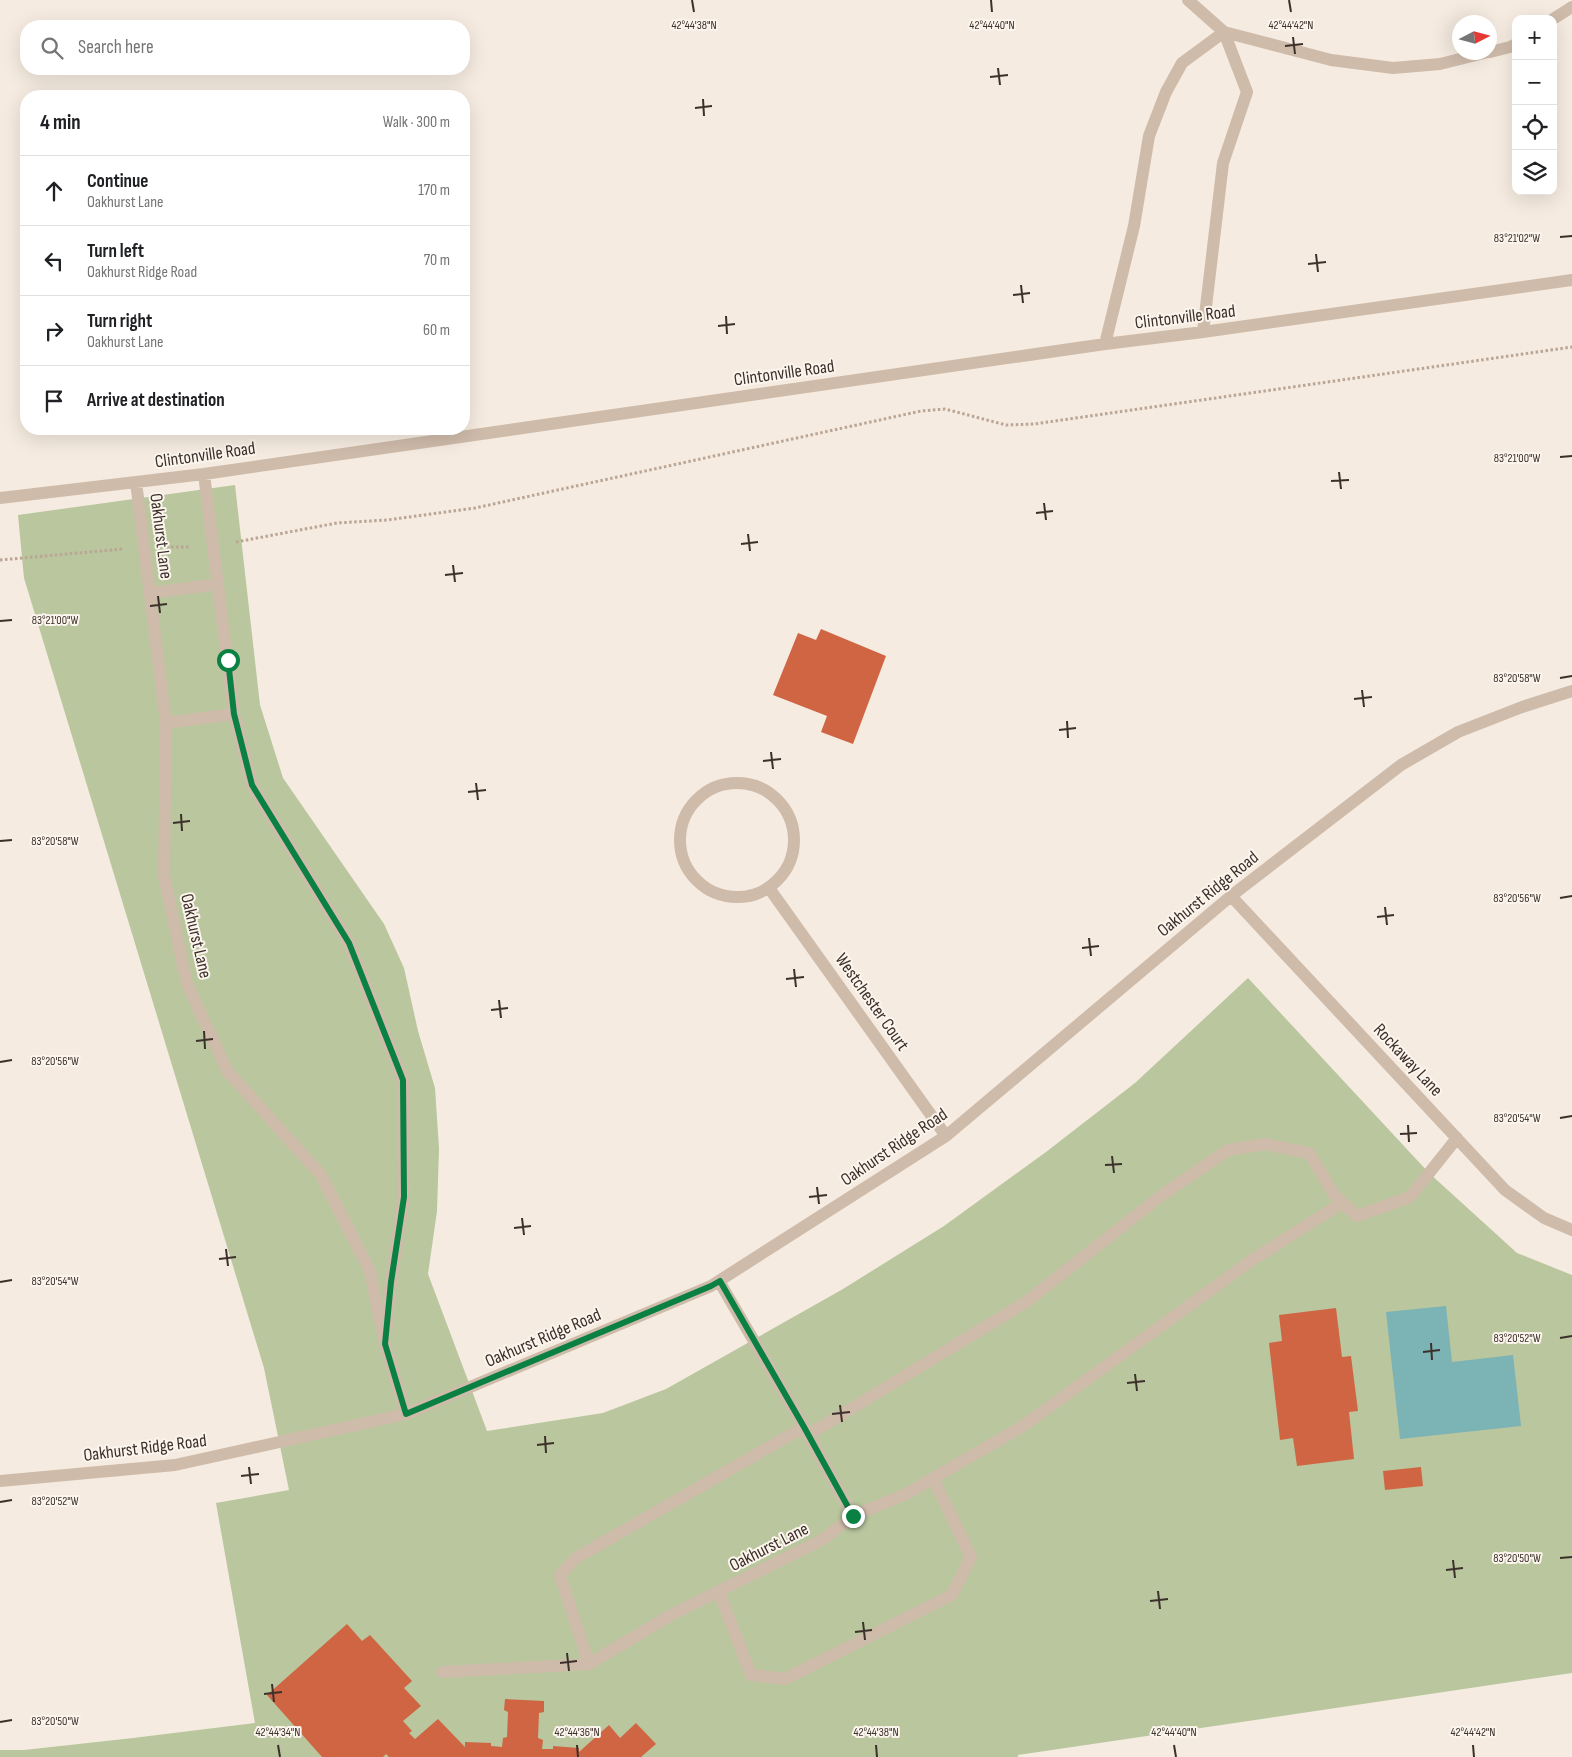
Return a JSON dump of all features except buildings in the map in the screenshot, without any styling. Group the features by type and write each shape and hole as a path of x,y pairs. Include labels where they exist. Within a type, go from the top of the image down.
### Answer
{"street":[{"path":"1188,0 1224,32 1248,92 1223,163 1204,332"},
{"path":"1557,16 1572,7"},
{"path":"1224,32 1331,60 1393,68 1440,64 1456,60"},
{"path":"1105,344 1134,226 1150,136 1166,92 1182,63 1224,32"},
{"path":"1497,50 1512,46"},
{"name":"Clintonville Road","path":"0,498 204,474 1105,344 1204,332 1572,280"},
{"name":"Oakhurst Lane","path":"204,474 234,714 252,785 349,943 403,1080 404,1197 391,1282 385,1344"},
{"name":"Oakhurst Lane","path":"136,482 166,723 164,876 187,984 228,1072 321,1175 370,1271 385,1344 406,1414"},
{"path":"151,593 218,584"},
{"name":"Oakhurst Ridge Road","path":"0,1481 174,1465 406,1414 711,1286 946,1136 1231,896 1401,765 1458,732 1522,707 1572,691"},
{"path":"166,723 234,714"},
{"path":"731,783 750,784 767,791 781,804 791,820 794,839 792,858 783,875 769,888 752,896 733,898 714,893 698,883 686,868 680,850 680,832 685,813 697,798 712,787 731,783"},
{"name":"Westchester Court","path":"769,888 946,1136"},
{"name":"Rockaway Lane","path":"1231,896 1505,1190 1544,1218 1572,1230"},
{"path":"589,1664 560,1575 576,1558 806,1431 1026,1302 1162,1195 1228,1150 1265,1144 1308,1153 1334,1196 1357,1216 1410,1197 1457,1138"},
{"name":"Oakhurst Lane","path":"442,1672 589,1664 671,1615 822,1540 853,1516 906,1494 1023,1426 1252,1260 1342,1202"},
{"path":"720,1281 853,1516"},
{"path":"719,1592 751,1675 785,1678 952,1595 972,1557 933,1478"}],"path":[{"path":"0,560 145,547 213,547 337,523 387,520 475,508 921,411 945,409 1006,424 1034,424 1572,347"}],"green space":[{"path":"235,485 260,705 283,778 384,924 404,968 418,1031 435,1088 439,1149 437,1211 428,1274 487,1431 603,1413 666,1389 843,1289 944,1226 1046,1152 1135,1083 1248,978 1429,1173 1517,1253 1572,1275 1572,1673 1018,1755 1018,1757 0,1757 0,1750 24,1750 255,1723 216,1503 289,1490 264,1368 24,578 18,515"}],"water":[{"path":"1446,1306 1452,1362 1513,1355 1521,1426 1400,1439 1386,1312"}],"route":[{"path":"228,660 234,714 252,785 349,943 403,1080 404,1197 391,1282 385,1344 406,1414 720,1281 853,1516"}]}
